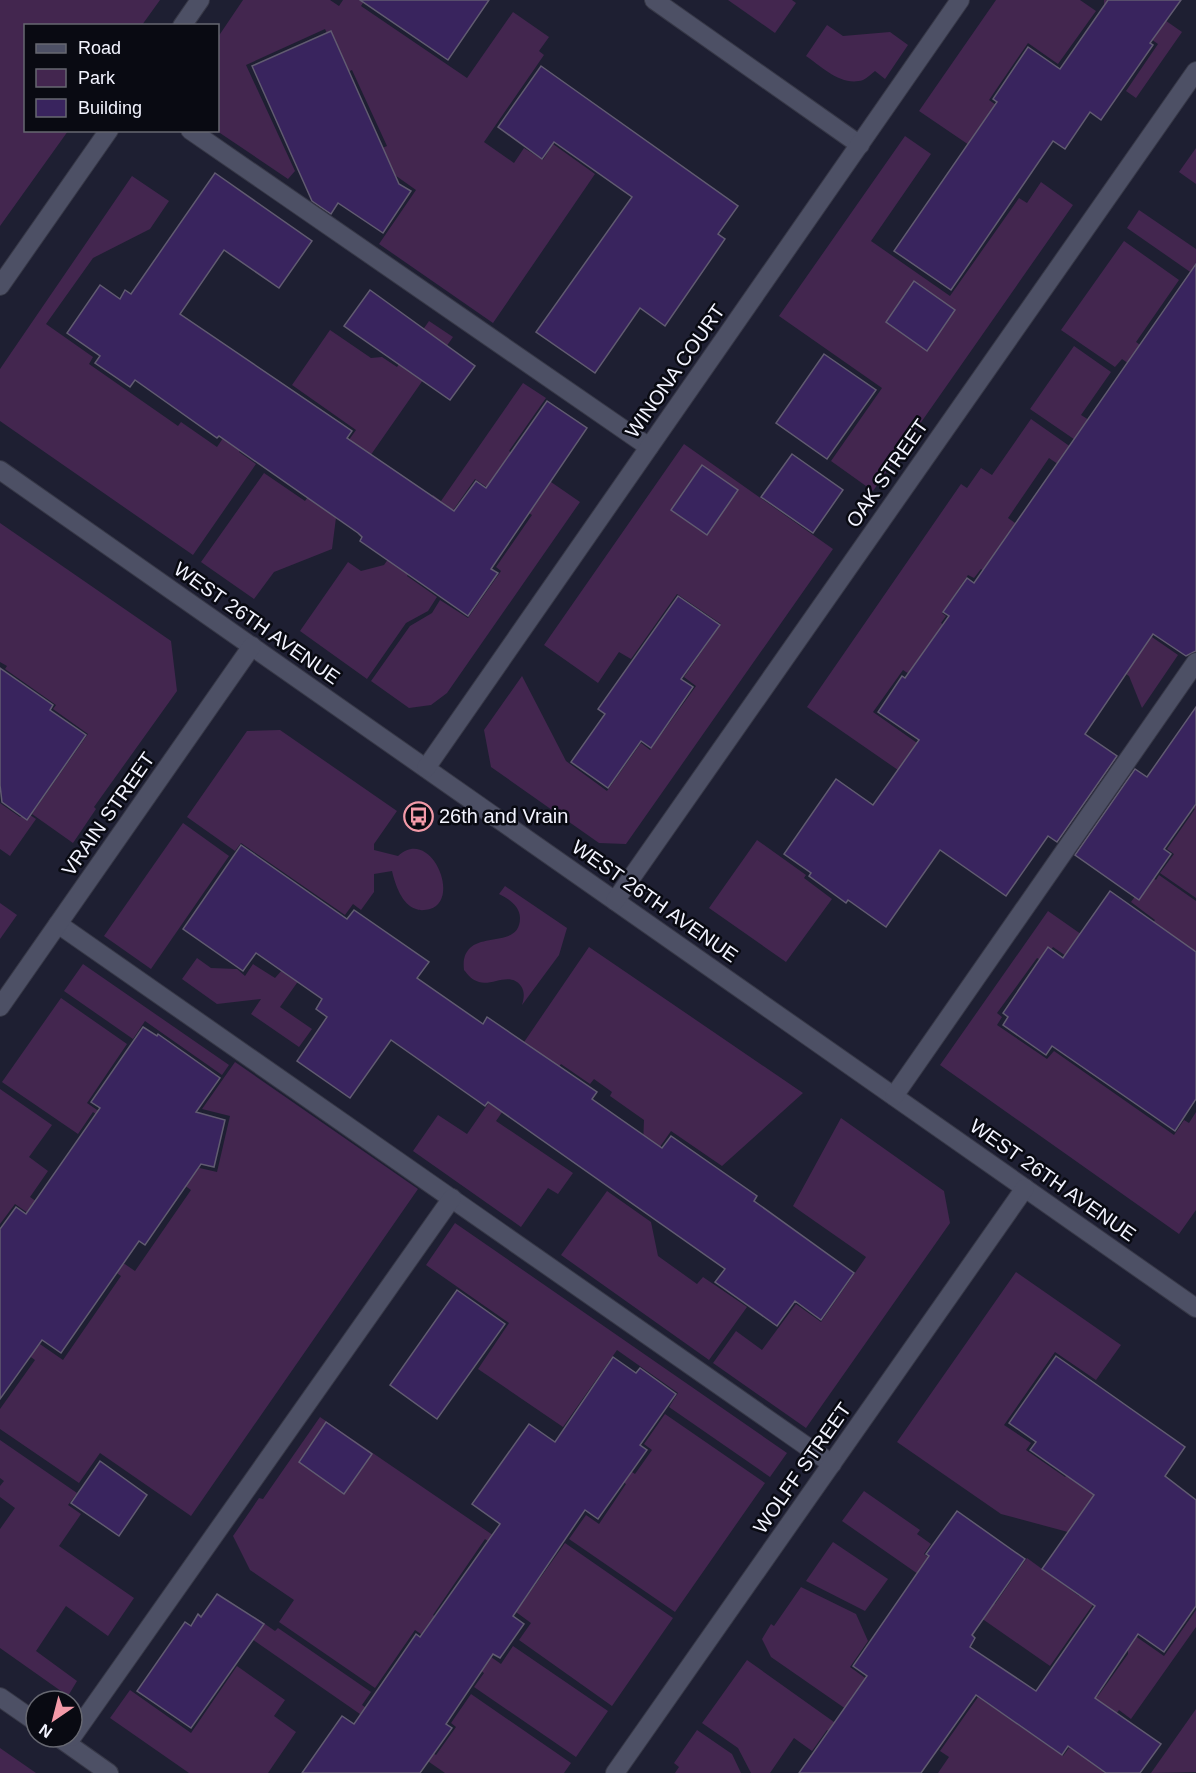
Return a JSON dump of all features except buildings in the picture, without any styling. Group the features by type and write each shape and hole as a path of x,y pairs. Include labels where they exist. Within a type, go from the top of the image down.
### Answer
{"street":[{"path":"183,24 200,0"},
{"path":"654,0 860,145"},
{"name":"WINONA COURT","path":"426,768 960,0"},
{"name":"OAK STREET","path":"615,901 1196,70"},
{"path":"0,286 108,132"},
{"path":"193,132 649,447"},
{"name":"WEST 26TH AVENUE","path":"0,470 1196,1308"},
{"name":"VRAIN STREET","path":"0,1007 252,646"},
{"path":"894,1096 1196,662"},
{"path":"58,924 832,1464"},
{"name":"WOLFF STREET","path":"615,1773 1025,1188"},
{"path":"84,1715 452,1198"},
{"path":"0,1697 24,1714"},
{"path":"79,1749 109,1773"}],"green space":[{"path":"0,0 160,0 143,24 24,24 24,132 67,132 0,226"},
{"path":"243,0 330,0 339,6 343,0 365,0 361,6 467,78 513,12 549,37 539,51 544,55 484,142 514,163 524,148 543,160 553,144 595,174 493,323 379,244 416,190 392,173 380,149 387,146 352,70 345,73 325,29 246,65 295,171 288,179 218,132 219,36"},
{"path":"728,0 792,0 796,3 775,33"},
{"path":"996,0 1080,0 1096,11 1058,64 1028,43 989,100 1033,131 997,164 919,111"},
{"path":"1104,0 1136,0 1182,32 1136,98 1126,91 1158,44 1104,6"},
{"path":"827,25 843,36 890,32 908,45 885,79 875,71 863,80 847,81 833,75 806,56"},
{"path":"905,136 931,154 871,241 950,296 1019,198 1027,203 1041,182 1073,205 873,491 831,461 882,388 779,316"},
{"path":"1196,148 1196,184 1179,172"},
{"path":"132,176 169,201 150,229 93,258 46,324 93,357 89,364 178,426 181,422 217,447 234,422 251,434 239,452 256,464 193,555 0,421 0,369"},
{"path":"1139,210 1196,249 1196,276 1127,228"},
{"path":"1124,241 1179,280 1136,342 1196,384 1190,407 1122,359 1115,367 1061,330"},
{"path":"429,321 453,337 338,502 332,549 274,572 254,599 201,562 264,473 305,501 356,430 292,385 330,330 371,358 382,357 397,367"},
{"path":"1074,346 1111,372 1081,415 1089,420 1122,472 1030,409"},
{"path":"523,383 546,398 509,451 533,469 510,503 475,479 407,576 437,597 428,611 406,623 367,679 300,631 348,562 361,571 384,565 433,495 441,501"},
{"path":"1031,419 1115,478 1103,495 1049,458 1008,518 1076,565 1043,613 981,569 974,578 968,575 942,613 946,616 941,623 997,663 909,674 903,670 873,712 937,757 960,813 807,707 961,484 967,488 981,468 992,475"},
{"path":"684,444 833,549 626,844 599,843 491,767 484,730 522,676 566,761 607,791 641,743 650,750 696,686 684,677 721,624 677,594 631,659 619,652 598,683 544,645"},
{"path":"538,473 580,502 447,693 431,705 409,708 371,681 410,626 432,613 440,600 468,618 501,571 496,567 532,515 516,504"},
{"path":"0,523 171,641 177,691 94,807 96,809 73,843 32,814 88,734 53,709 56,705 5,669 7,666 0,662"},
{"path":"1123,617 1178,655 1142,708 1129,676 1073,638"},
{"path":"280,730 397,811 374,844 374,850 398,856 410,849 421,850 431,857 438,867 442,880 443,892 439,903 425,910 411,907 400,893 392,871 374,874 374,892 361,910 353,904 345,915 241,843 235,851 187,817 247,731"},
{"path":"1196,777 1196,898 1160,873 1174,854 1167,849 1195,809 1151,778"},
{"path":"0,803 20,817 30,815 36,819 10,856 0,849"},
{"path":"183,823 229,856 151,969 104,936"},
{"path":"757,840 806,875 804,878 832,899 786,962 709,908"},
{"path":"1159,875 1196,901 1196,955 1153,1009 1102,1081 1079,1065 1124,964 1155,920 1131,902 1150,876 1156,880"},
{"path":"505,886 567,928 559,955 522,1005 523,991 517,982 507,979 479,982 472,979 464,970 464,958 470,948 484,941 508,936 518,927 520,914 516,906 499,894"},
{"path":"0,903 17,915 0,939"},
{"path":"1048,911 1108,953 1066,956 1053,947 1043,961 1037,958 997,1013 1002,1017 997,1025 1047,1059 1054,1051 1174,1135 1184,1120 1189,1123 1196,1112 1196,1210 1179,1234 940,1065"},
{"path":"589,947 803,1093 722,1166 671,1131 655,1154 643,1145 644,1120 610,1096 612,1092 594,1079 590,1084 561,1064 555,1072 520,1048"},
{"path":"197,958 211,968 237,969 245,976 253,964 275,978 282,970 299,980 280,1007 312,1029 299,1047 251,1014 261,999 217,1004 182,979"},
{"path":"83,964 229,1065 222,1075 145,1021 133,1039 64,991"},
{"path":"61,998 127,1044 87,1103 166,1158 163,1162 93,1112 78,1134 2,1082"},
{"path":"235,1062 418,1189 191,1516 100,1453 79,1483 0,1429 0,1409 35,1360 28,1355 37,1342 63,1360 121,1276 100,1261 107,1252 135,1271 191,1190 163,1170 169,1161 217,1172 230,1116 202,1109"},
{"path":"537,1062 496,1121 573,1173 558,1194 548,1188 521,1227 413,1151 438,1115 467,1134 488,1104 484,1101"},
{"path":"0,1089 52,1125 29,1157 48,1171 30,1197 104,1249 96,1261 15,1204 0,1224"},
{"path":"841,1118 944,1191 950,1223 806,1428 713,1363 736,1331 762,1350 796,1304 821,1322 866,1257 793,1206"},
{"path":"607,1191 651,1222 658,1256 697,1284 703,1277 747,1307 709,1360 561,1255"},
{"path":"455,1223 787,1453 770,1477 669,1407 678,1393 617,1350 563,1427 478,1369 509,1323 426,1265"},
{"path":"1016,1272 1121,1345 1096,1380 1055,1352 1004,1425 1031,1443 1026,1450 1065,1477 1072,1469 1105,1492 1118,1566 1068,1532 1001,1514 897,1442"},
{"path":"665,1414 765,1483 675,1612 569,1539 586,1515 599,1524 626,1484 560,1439 568,1428 635,1474 652,1450 644,1444"},
{"path":"320,1417 541,1568 537,1575 485,1539 433,1615 482,1649 440,1647 415,1630 375,1688 279,1622 294,1600 250,1570 233,1536 259,1498 263,1499"},
{"path":"0,1440 77,1493 68,1505 81,1514 59,1546 134,1598 108,1636 66,1606 36,1651 77,1681 72,1689 58,1689 0,1648 0,1529 15,1508 0,1497 0,1486 4,1481 0,1478"},
{"path":"864,1491 920,1530 917,1534 931,1544 924,1554 995,1604 1027,1558 1079,1596 1103,1561 1118,1569 1050,1666 842,1521"},
{"path":"833,1542 888,1579 865,1611 806,1581"},
{"path":"565,1543 673,1618 612,1706 519,1640 531,1623 516,1612"},
{"path":"801,1587 856,1614 868,1641 850,1667 947,1737 938,1750 895,1719 856,1716 771,1657 762,1639 771,1624 774,1626"},
{"path":"1196,1610 1196,1627 1131,1719 1119,1710 1085,1758 1105,1773 938,1773 949,1757 940,1751 978,1697 1063,1756 1069,1748 1071,1749 1095,1713 1055,1666 1098,1696 1128,1654 1128,1631 1164,1656"},
{"path":"233,1611 255,1617 275,1631 278,1628 371,1692 362,1705 436,1755 456,1727 451,1723 471,1694 571,1763 564,1773 445,1773 226,1621"},
{"path":"513,1646 608,1711 576,1757 474,1687 484,1673 474,1666 484,1652 501,1664"},
{"path":"747,1660 848,1732 860,1753 827,1730 812,1751 794,1738 770,1773 751,1773 738,1748 702,1723"},
{"path":"237,1666 285,1700 274,1716 296,1732 268,1773 189,1773 110,1718 130,1690 191,1733"},
{"path":"1196,1709 1196,1772 1151,1773"},
{"path":"697,1730 732,1754 741,1773 675,1773 679,1767 674,1763"},
{"path":"0,1748 36,1773 0,1773"}],"place":[{"name":"26th and Vrain","path":"418,816"}]}
